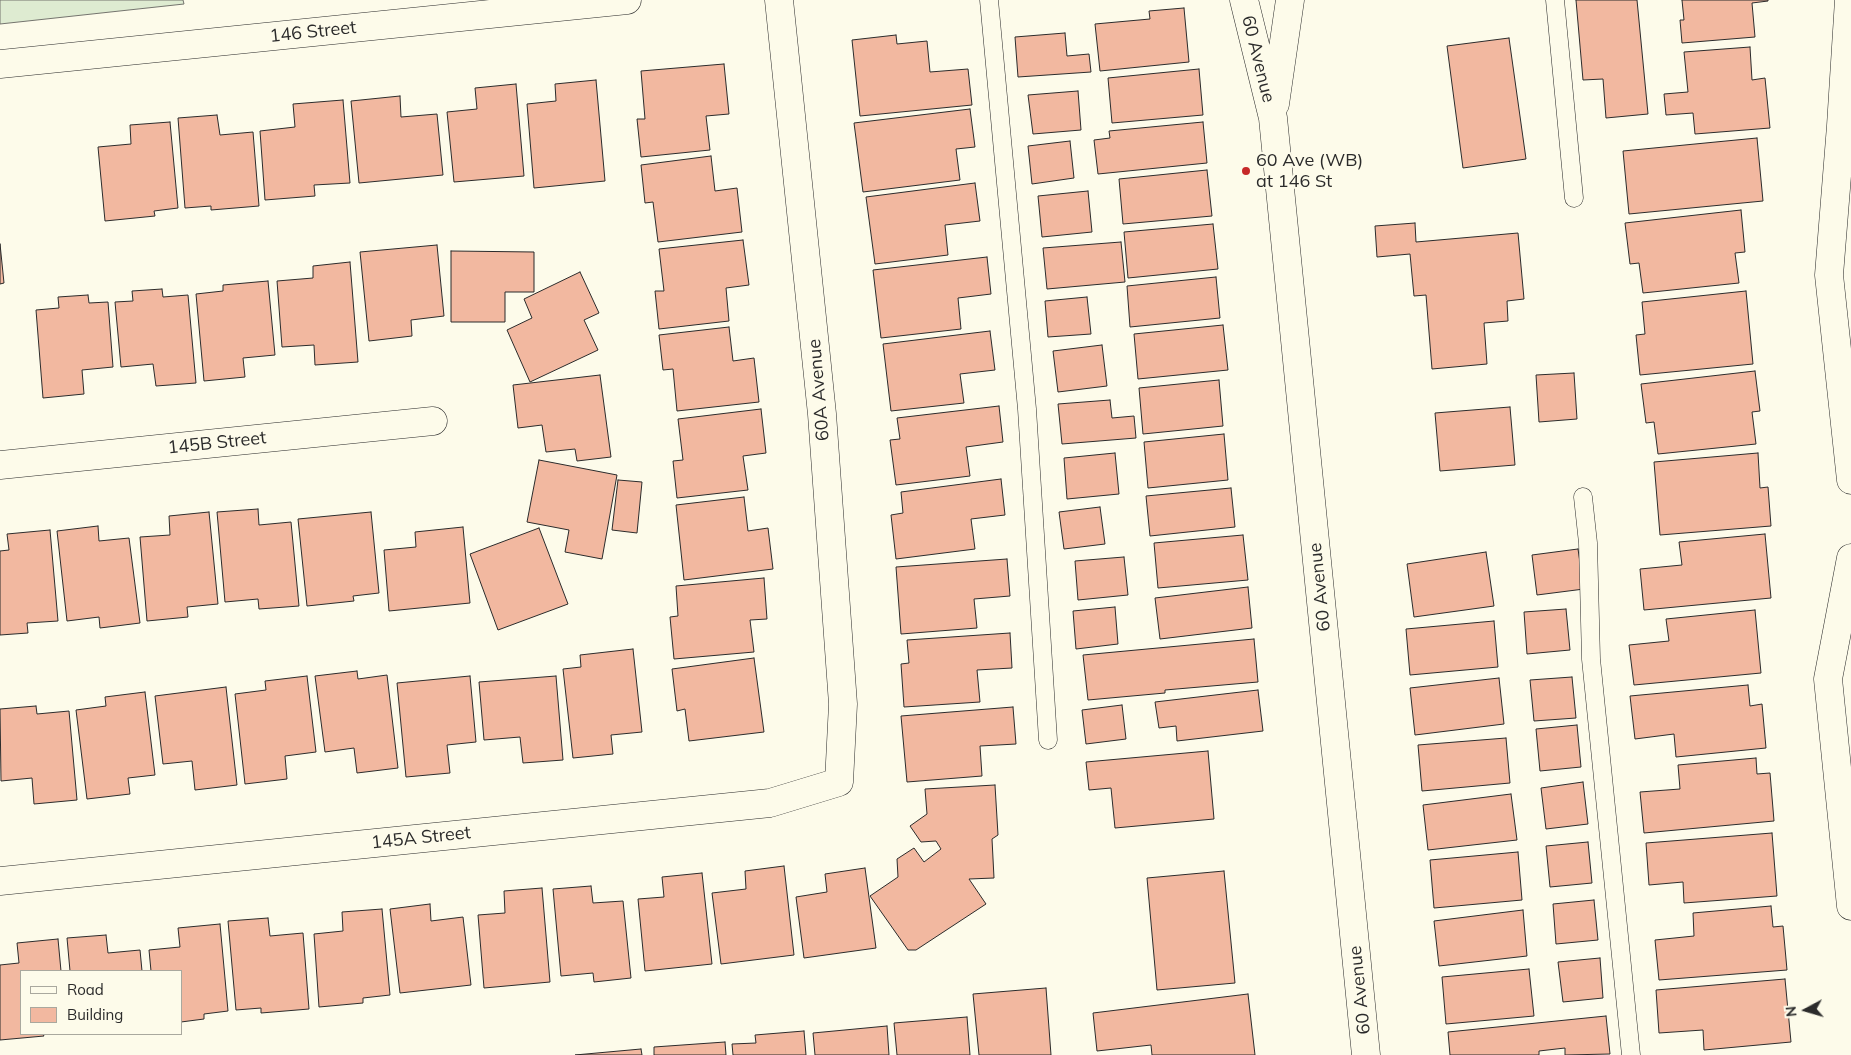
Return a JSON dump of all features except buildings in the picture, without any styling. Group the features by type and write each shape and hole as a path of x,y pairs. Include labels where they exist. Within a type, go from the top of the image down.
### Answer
{"street":[{"name":"146 Street","path":"0,64 627,0"},
{"name":"60A Avenue","path":"779,0 822,414 843,704 839,782"},
{"name":"60 Avenue","path":"1244,0 1273,118 1366,1055"},
{"name":"60 Avenue","path":"1273,118 1290,0"},
{"path":"1849,0 1829,274 1851,480"},
{"name":"145B Street","path":"0,466 433,421"},
{"path":"1851,558 1828,679 1851,906"},
{"name":"145A Street","path":"0,881 770,802 839,782"}],"lane":[{"path":"989,0 1027,409 1048,740"},
{"path":"1555,0 1574,198"},
{"path":"1583,497 1588,543 1590,659 1631,1055"}],"green space":[{"path":"0,0 183,0 184,4 0,24"}],"place":[{"name":"60 Ave (WB) at 146 St","path":"1246,171"}]}
